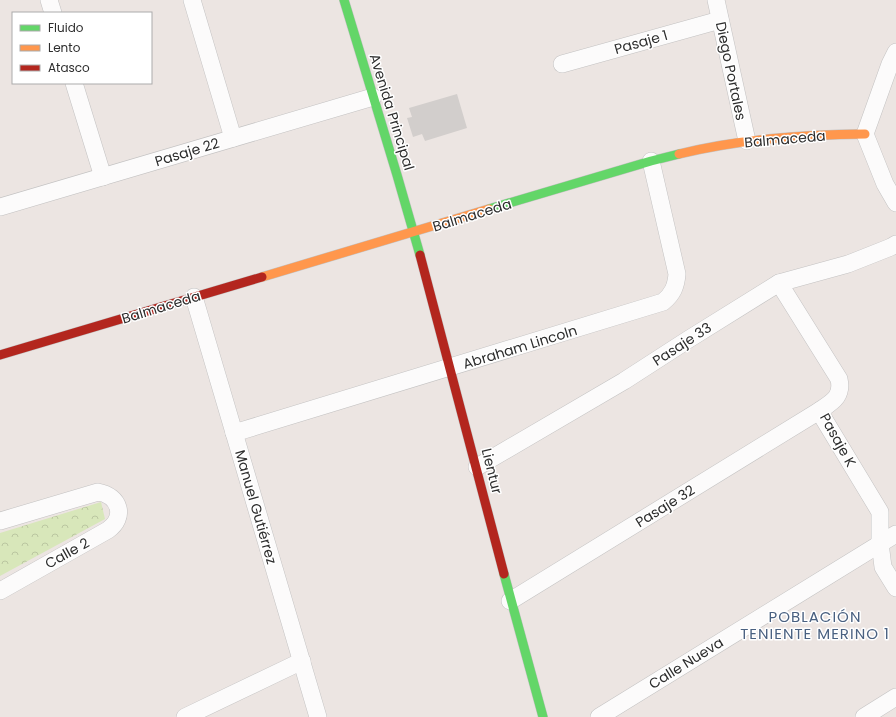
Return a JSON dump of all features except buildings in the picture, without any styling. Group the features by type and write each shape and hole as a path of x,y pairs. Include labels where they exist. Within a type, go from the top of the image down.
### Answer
{"street":[{"path":"49,0 53,12"},
{"path":"192,0 233,138"},
{"name":"Avenida Principal","path":"344,0 414,232"},
{"name":"Diego Portales","path":"716,0 747,141"},
{"name":"Pasaje 1","path":"562,64 720,20"},
{"path":"896,52 890,64 865,134 885,184 896,203"},
{"path":"74,84 103,177"},
{"name":"Pasaje 22","path":"0,207 373,97"},
{"name":"Balmaceda","path":"0,355 651,161 707,148 747,141 802,136 865,134"},
{"name":"Abraham Lincoln","path":"234,433 657,305 668,298 675,287 677,274 651,161"},
{"name":"Lientur","path":"414,232 477,467 510,601 543,717"},
{"name":"Pasaje 33","path":"477,467 624,381 779,283 848,264 896,244"},
{"name":"Pasaje K","path":"779,283 839,379 840,389 837,398 819,411 880,512 880,543 883,567 896,588"},
{"name":"Manuel Gutiérrez","path":"194,297 318,717"},
{"name":"Pasaje 32","path":"510,601 819,411"},
{"name":"Calle 2","path":"0,521 98,492 110,496 118,505 118,517 116,522 108,530 0,591"},
{"name":"Calle Nueva","path":"599,717 896,534"},
{"path":"186,717 302,661"},
{"path":"864,717 896,697"}],"green space":[{"path":"101,502 105,519 0,576 0,533"}],"traffic: fast":[{"path":"344,0 420,255"},
{"path":"489,209 679,154"},
{"path":"504,574 543,717"}],"traffic: slow":[{"path":"679,154 748,141 818,135 865,134"},
{"path":"262,277 489,209"}],"traffic: jam":[{"path":"420,255 504,574"},
{"path":"0,355 262,277"}],"district":[{"name":"POBLACIÓN TENIENTE MERINO 1","path":"815,624"}]}
